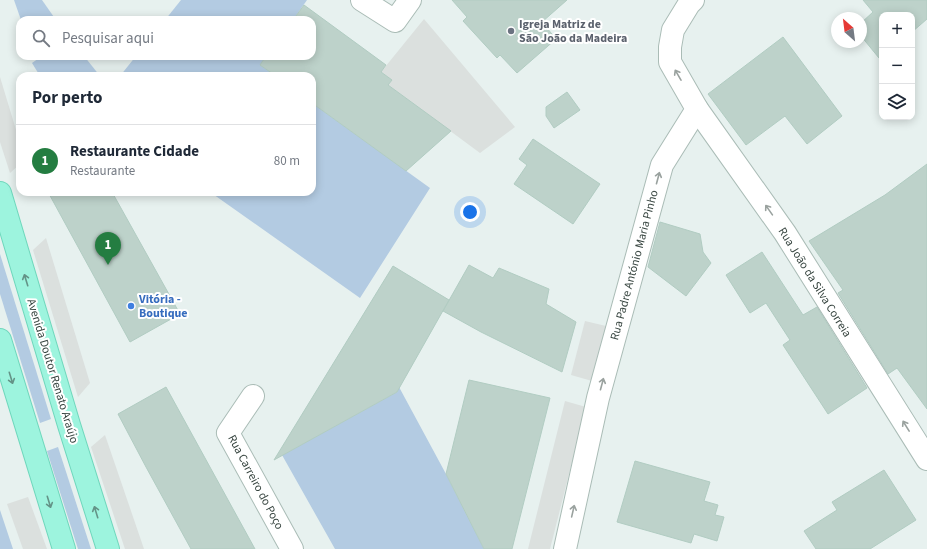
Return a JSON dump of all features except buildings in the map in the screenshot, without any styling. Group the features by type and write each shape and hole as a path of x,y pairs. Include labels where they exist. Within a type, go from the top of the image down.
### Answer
{"main road":[{"name":"Avenida Doutor Renato Araújo","path":"0,193 69,425 108,549"},
{"path":"0,340 64,549"}],"street":[{"path":"362,0 395,21 410,0"},
{"path":"693,0 688,4 673,30 670,46 670,62 697,109"},
{"name":"Rua João da Silva Correia","path":"697,109 785,233 927,459"},
{"name":"Rua Padre António Maria Pinho","path":"564,549 598,398 662,165 697,109"},
{"name":"Rua Carreiro do Poço","path":"253,396 228,433 292,549"}],"shaded area":[{"path":"14,0 42,0 53,16 20,16"},
{"path":"181,0 307,0 296,16 168,16"},
{"path":"424,19 515,127 480,153 388,85 392,80 381,72"},
{"path":"36,60 87,60 97,72 38,72 32,63"},
{"path":"133,60 263,60 260,65 270,72 123,72"},
{"path":"0,77 16,130 16,168 10,173 0,142"},
{"path":"316,106 430,188 360,298 216,196 316,196"},
{"path":"46,238 90,383 78,397 33,250"},
{"path":"0,254 51,419 40,423 0,294"},
{"path":"585,321 606,326 592,381 571,375"},
{"path":"399,387 484,549 335,549 282,455 397,392"},
{"path":"565,401 586,407 550,549 528,549"},
{"path":"105,435 144,549 125,549 91,447"},
{"path":"58,447 91,549 78,549 47,451"},
{"path":"28,497 47,549 23,549 7,504"},
{"path":"0,510 13,549 0,549"}],"place":[{"name":"Igreja Matriz de São João da Madeira","path":"511,31"},
{"name":"Restaurante Cidade","path":"108,265"},
{"name":"Vitória - Boutique","path":"131,306"}]}
